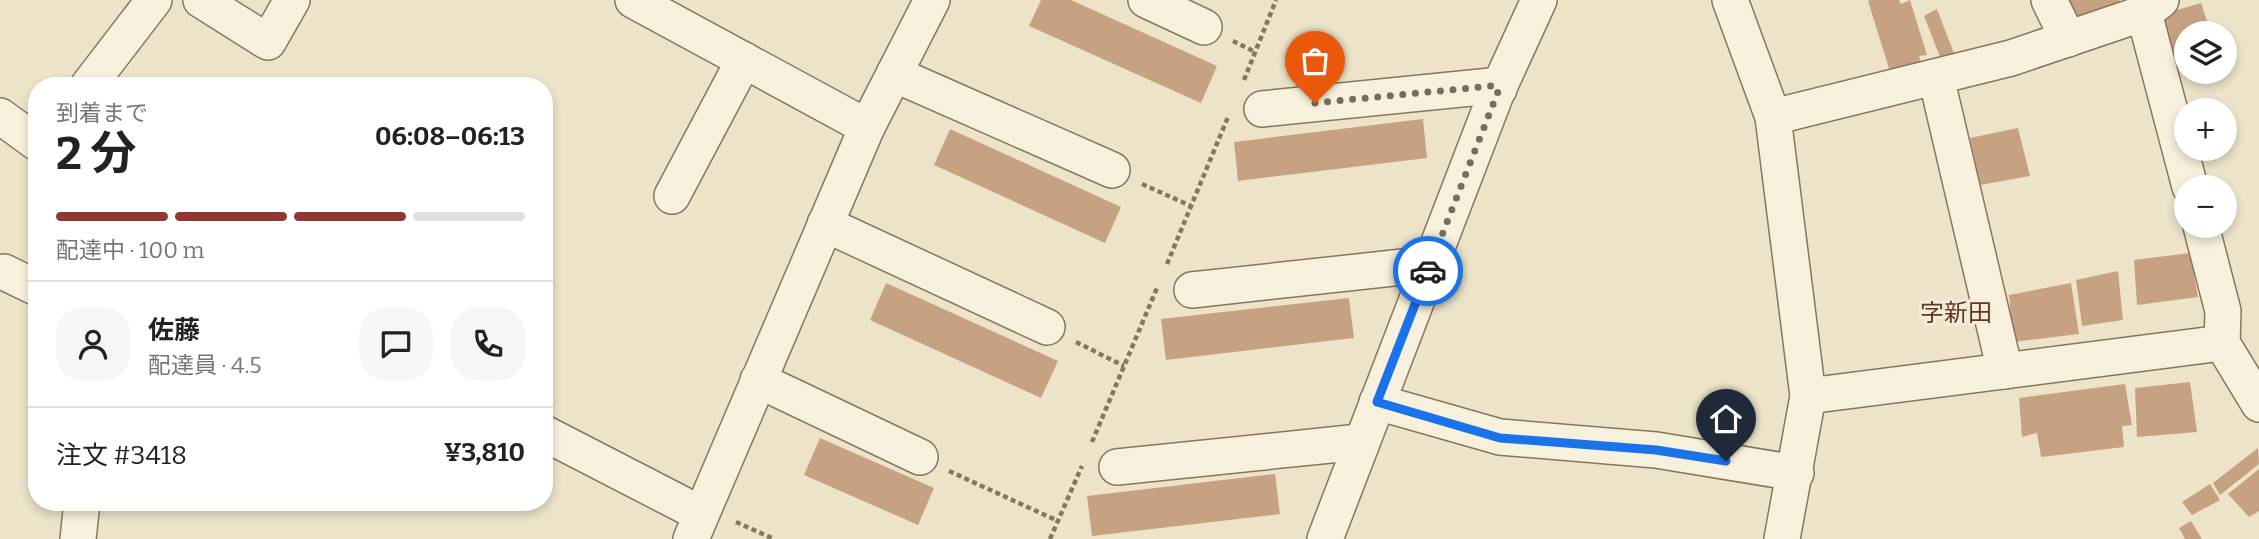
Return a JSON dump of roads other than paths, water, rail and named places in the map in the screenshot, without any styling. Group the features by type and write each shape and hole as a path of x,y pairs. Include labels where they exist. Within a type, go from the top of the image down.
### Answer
{"street":[{"path":"95,77 154,0"},
{"path":"201,0 268,42 292,0"},
{"path":"633,0 867,127"},
{"path":"553,439 696,527 867,127 933,0"},
{"path":"1146,0 1205,27"},
{"path":"1325,539 1499,89 1539,0"},
{"path":"1730,0 1773,117 1808,396 1782,539"},
{"path":"2049,0 2068,39"},
{"path":"1773,117 2011,58 2152,6 2187,175"},
{"path":"672,196 744,61"},
{"path":"894,74 1112,170"},
{"path":"1936,76 2005,371"},
{"path":"1262,109 1491,86 1499,89"},
{"path":"0,116 28,136"},
{"path":"825,224 1047,327"},
{"path":"2204,238 2223,311 2222,344 2259,404"},
{"path":"1192,290 1430,264"},
{"path":"4,272 28,284"},
{"path":"1808,396 2222,344"},
{"path":"758,380 919,457"},
{"path":"1377,402 1500,438 1656,450 1796,473"},
{"path":"1117,467 1350,443 1361,446"},
{"path":"78,539 81,511"}],"district":[{"name":"字新田","path":"1956,313"}]}
